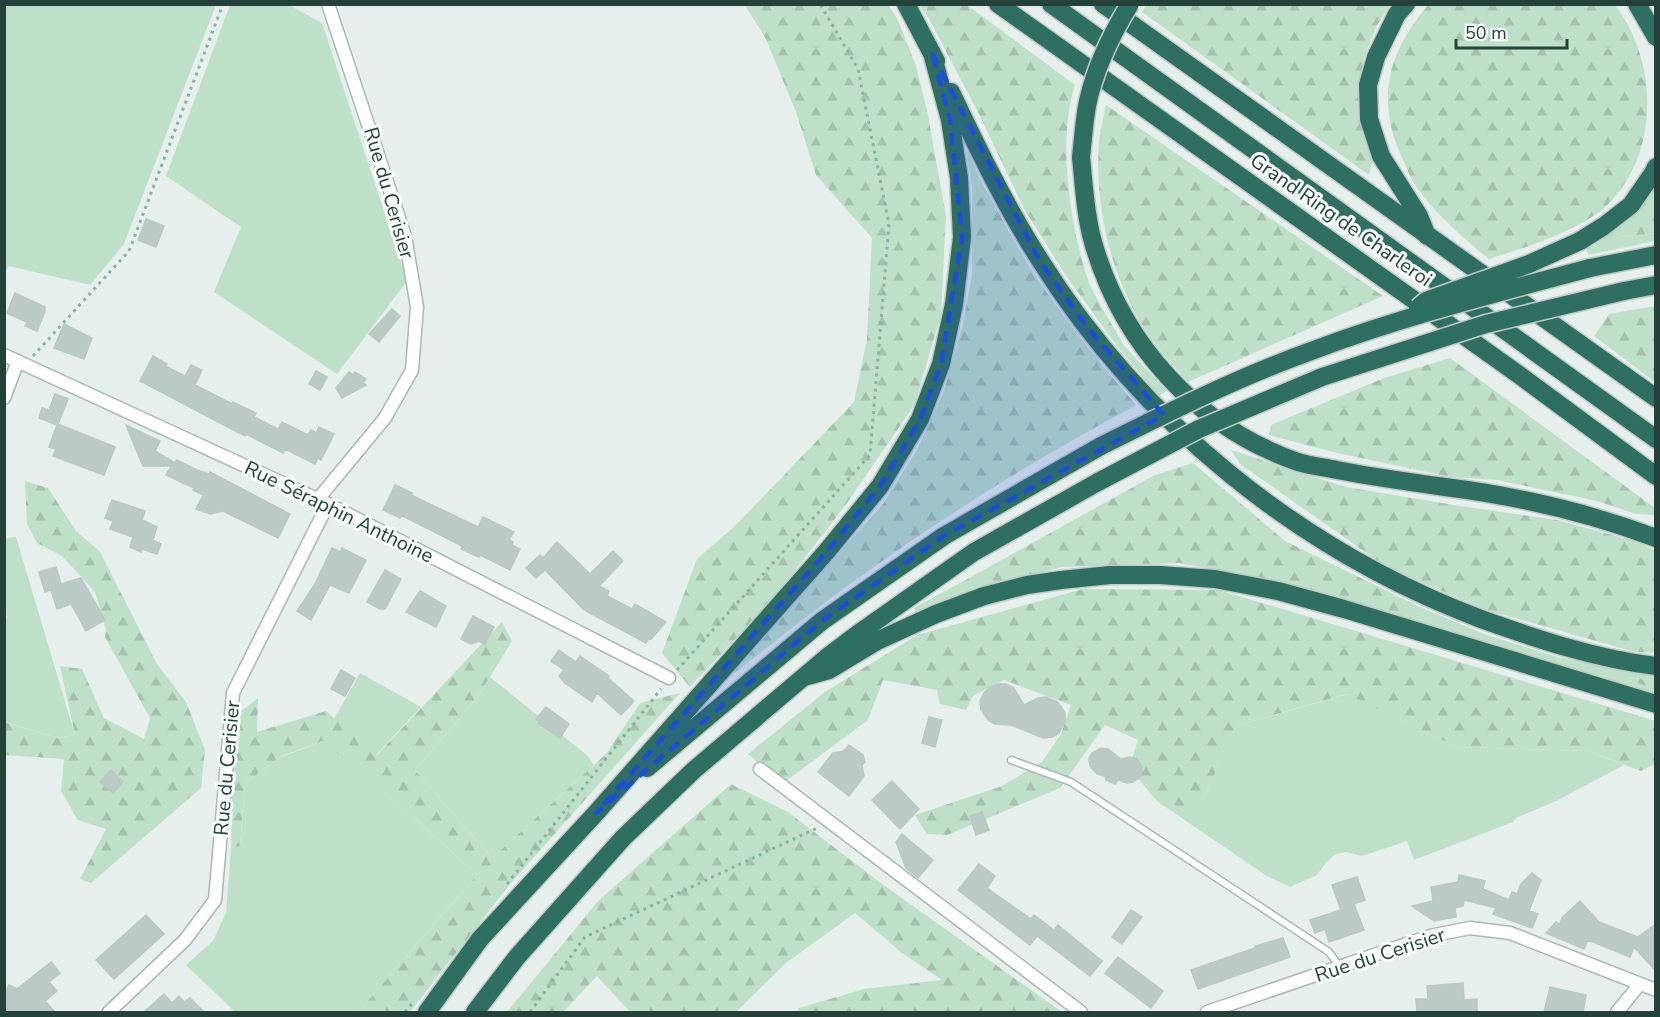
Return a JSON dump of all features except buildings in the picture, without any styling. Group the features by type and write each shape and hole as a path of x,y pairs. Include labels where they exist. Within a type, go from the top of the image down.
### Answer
{"highway":[{"path":"906,4 1003,197 1040,261 1088,328 1136,385 1176,426 1241,485 1311,534 1367,568 1446,606 1531,636 1637,664 1656,666"},
{"name":"Grand Ring de Charleroi","path":"998,4 1512,370 1656,476"},
{"name":"Grand Ring de Charleroi","path":"1051,4 1656,439"},
{"path":"1103,4 1428,238 1656,398"},
{"path":"1130,4 1101,60 1088,105 1081,157 1085,199 1093,241 1107,284 1126,322 1152,360 1176,386 1207,413 1246,439 1299,462 1405,483 1536,502 1611,521 1656,538"},
{"path":"1406,4 1396,14 1376,57 1368,86 1369,118 1381,156 1419,216 1428,238"},
{"path":"1637,4 1656,37"},
{"path":"420,1008 827,551 880,486 920,419 941,364 954,303 962,237 959,178 950,120 932,52"},
{"path":"1408,318 1426,301 1529,264 1580,241 1631,205 1656,167"},
{"path":"596,813 822,621 944,536 1101,446 1190,402 1312,350 1408,318 1590,268 1656,255"},
{"path":"475,1012 517,957 623,838 694,770 859,633 974,552 1098,482 1199,429 1322,377 1486,324 1656,285"},
{"path":"804,677 829,670 877,641 936,614 984,596 1027,585 1061,580 1110,575 1160,575 1215,579 1278,591 1656,704"}],"street":[{"name":"Rue du Cerisier","path":"109,1012 185,940 215,900 233,693 323,502 385,418 412,370 417,307 405,236 328,4"},
{"name":"Rue Séraphin Anthoine","path":"4,355 323,502 669,678"},
{"path":"4,398 22,362"},
{"path":"760,769 1081,1012"},
{"name":"Rue du Cerisier","path":"1207,1012 1430,936 1470,928 1510,933 1656,990"},
{"path":"1617,1012 1640,984"}],"lane":[{"path":"1011,760 1071,782 1329,952 1339,967"}],"path":[{"path":"22,362 129,251 223,4"},
{"path":"501,892 669,678 870,455 889,224 858,69 820,4"},
{"path":"531,1012 585,938 830,822"},
{"path":"405,1012 420,1008"}],"highlighted area":[{"path":"932,53 1040,261 1088,328 1164,415 944,536 822,621 596,813 827,551 880,486 920,419 941,364 962,237 950,120"}],"green space":[{"path":"5,4 216,5 124,244 90,285 9,266 5,272"},
{"path":"1147,4 1390,5 1376,27 1364,58 1360,84 1373,160 1369,175 1142,12"},
{"path":"1429,4 1615,5 1630,29 1640,55 1646,82 1647,110 1643,138 1635,165 1621,189 1602,210 1590,219 1562,233 1489,259 1459,234 1431,205 1413,182 1394,138 1389,117 1388,97 1395,59 1403,41"},
{"path":"230,5 289,5 322,23 407,281 337,374 214,292 241,227 166,176"},
{"path":"745,5 888,5 897,18 915,63 927,110 946,216 941,314 915,404 847,503 774,598 690,687 662,653 697,559 736,525 854,402 867,339 872,238 816,175 796,112 766,39"},
{"path":"919,5 967,5 1075,85 1070,106 1066,155 1075,233 1090,285 1125,347 1114,342 1067,277 1024,209 979,114 928,17"},
{"path":"1106,105 1383,296 1188,382 1156,346 1138,318 1116,270 1103,219 1098,167 1100,136"},
{"path":"968,151 980,179 972,187 966,152"},
{"path":"980,179 1036,277 1089,349 1136,405 1028,466 922,533 838,593 724,681 883,504 917,450 944,391 962,328 972,275 972,187"},
{"path":"1655,186 1655,233 1612,238 1612,234 1646,200"},
{"path":"1630,217 1613,234 1612,238 1655,233 1655,241 1588,255 1586,247"},
{"path":"1656,306 1655,382 1594,336 1609,314"},
{"path":"1114,342 1125,347 1167,391 1158,396"},
{"path":"1450,358 1655,508 1655,515 1636,514 1597,501 1497,480 1450,477 1333,452 1269,435 1271,425 1384,378"},
{"path":"1231,450 1346,487 1557,520 1638,542 1655,551 1655,653 1635,652 1483,609 1385,566 1240,464"},
{"path":"1193,463 1285,541 1420,607 1436,629 1266,579 1179,563 1062,567 963,594 960,583 1155,475"},
{"path":"25,481 48,488 76,531 100,552 157,664 186,702 205,750 201,788 91,883 80,879 106,829 78,820 61,791 64,759 5,755 4,722 57,738 75,735 60,666 82,669 104,718 144,739 150,718 105,637 106,630 95,592 62,556 37,543 27,524"},
{"path":"16,537 75,735 57,738 5,722 4,618 7,618 4,607 5,538"},
{"path":"960,583 963,594 916,613 914,608"},
{"path":"1083,589 1219,590 1656,721 1655,764 1641,771 1588,751 1457,747 1347,694 1239,725 1231,734 1207,792 1194,812 1158,802 1129,768 1138,740 1105,725 1060,788 947,835 927,834 915,815 1002,786 1042,762 1061,734 1071,705 1004,680 973,696 966,710 940,704 937,690 883,680 868,720 782,784 748,754 825,692 917,635"},
{"path":"1420,607 1484,634 1557,657 1655,676 1655,680 1627,678 1655,689 1655,696 1436,629"},
{"path":"502,622 512,641 477,698 415,770 492,858 606,754 640,703 680,693 511,883 410,1012 358,1012 477,875 419,822 323,741 282,756 245,783 240,846 231,848 233,744 240,712 258,698 257,732 326,711 377,755"},
{"path":"360,673 421,707 376,755 334,719"},
{"path":"490,677 588,756 594,765 492,858 415,770 477,698"},
{"path":"1624,678 1655,680 1655,689"},
{"path":"1348,694 1457,747 1588,751 1624,765 1556,801 1516,818 1513,822 1414,860 1407,841 1362,856 1346,852 1336,854 1317,875 1290,887 1267,876 1158,802 1194,811 1207,792 1231,733 1239,725"},
{"path":"324,741 477,875 358,1012 235,1012 186,965 213,941 226,913 231,848 240,846 245,783 281,757"},
{"path":"731,784 788,812 882,884 1062,1012 797,1012 799,1008 864,989 942,980 902,953 855,913 786,963 736,1012 630,1012 597,976 563,1012 507,1012 599,900"}]}
